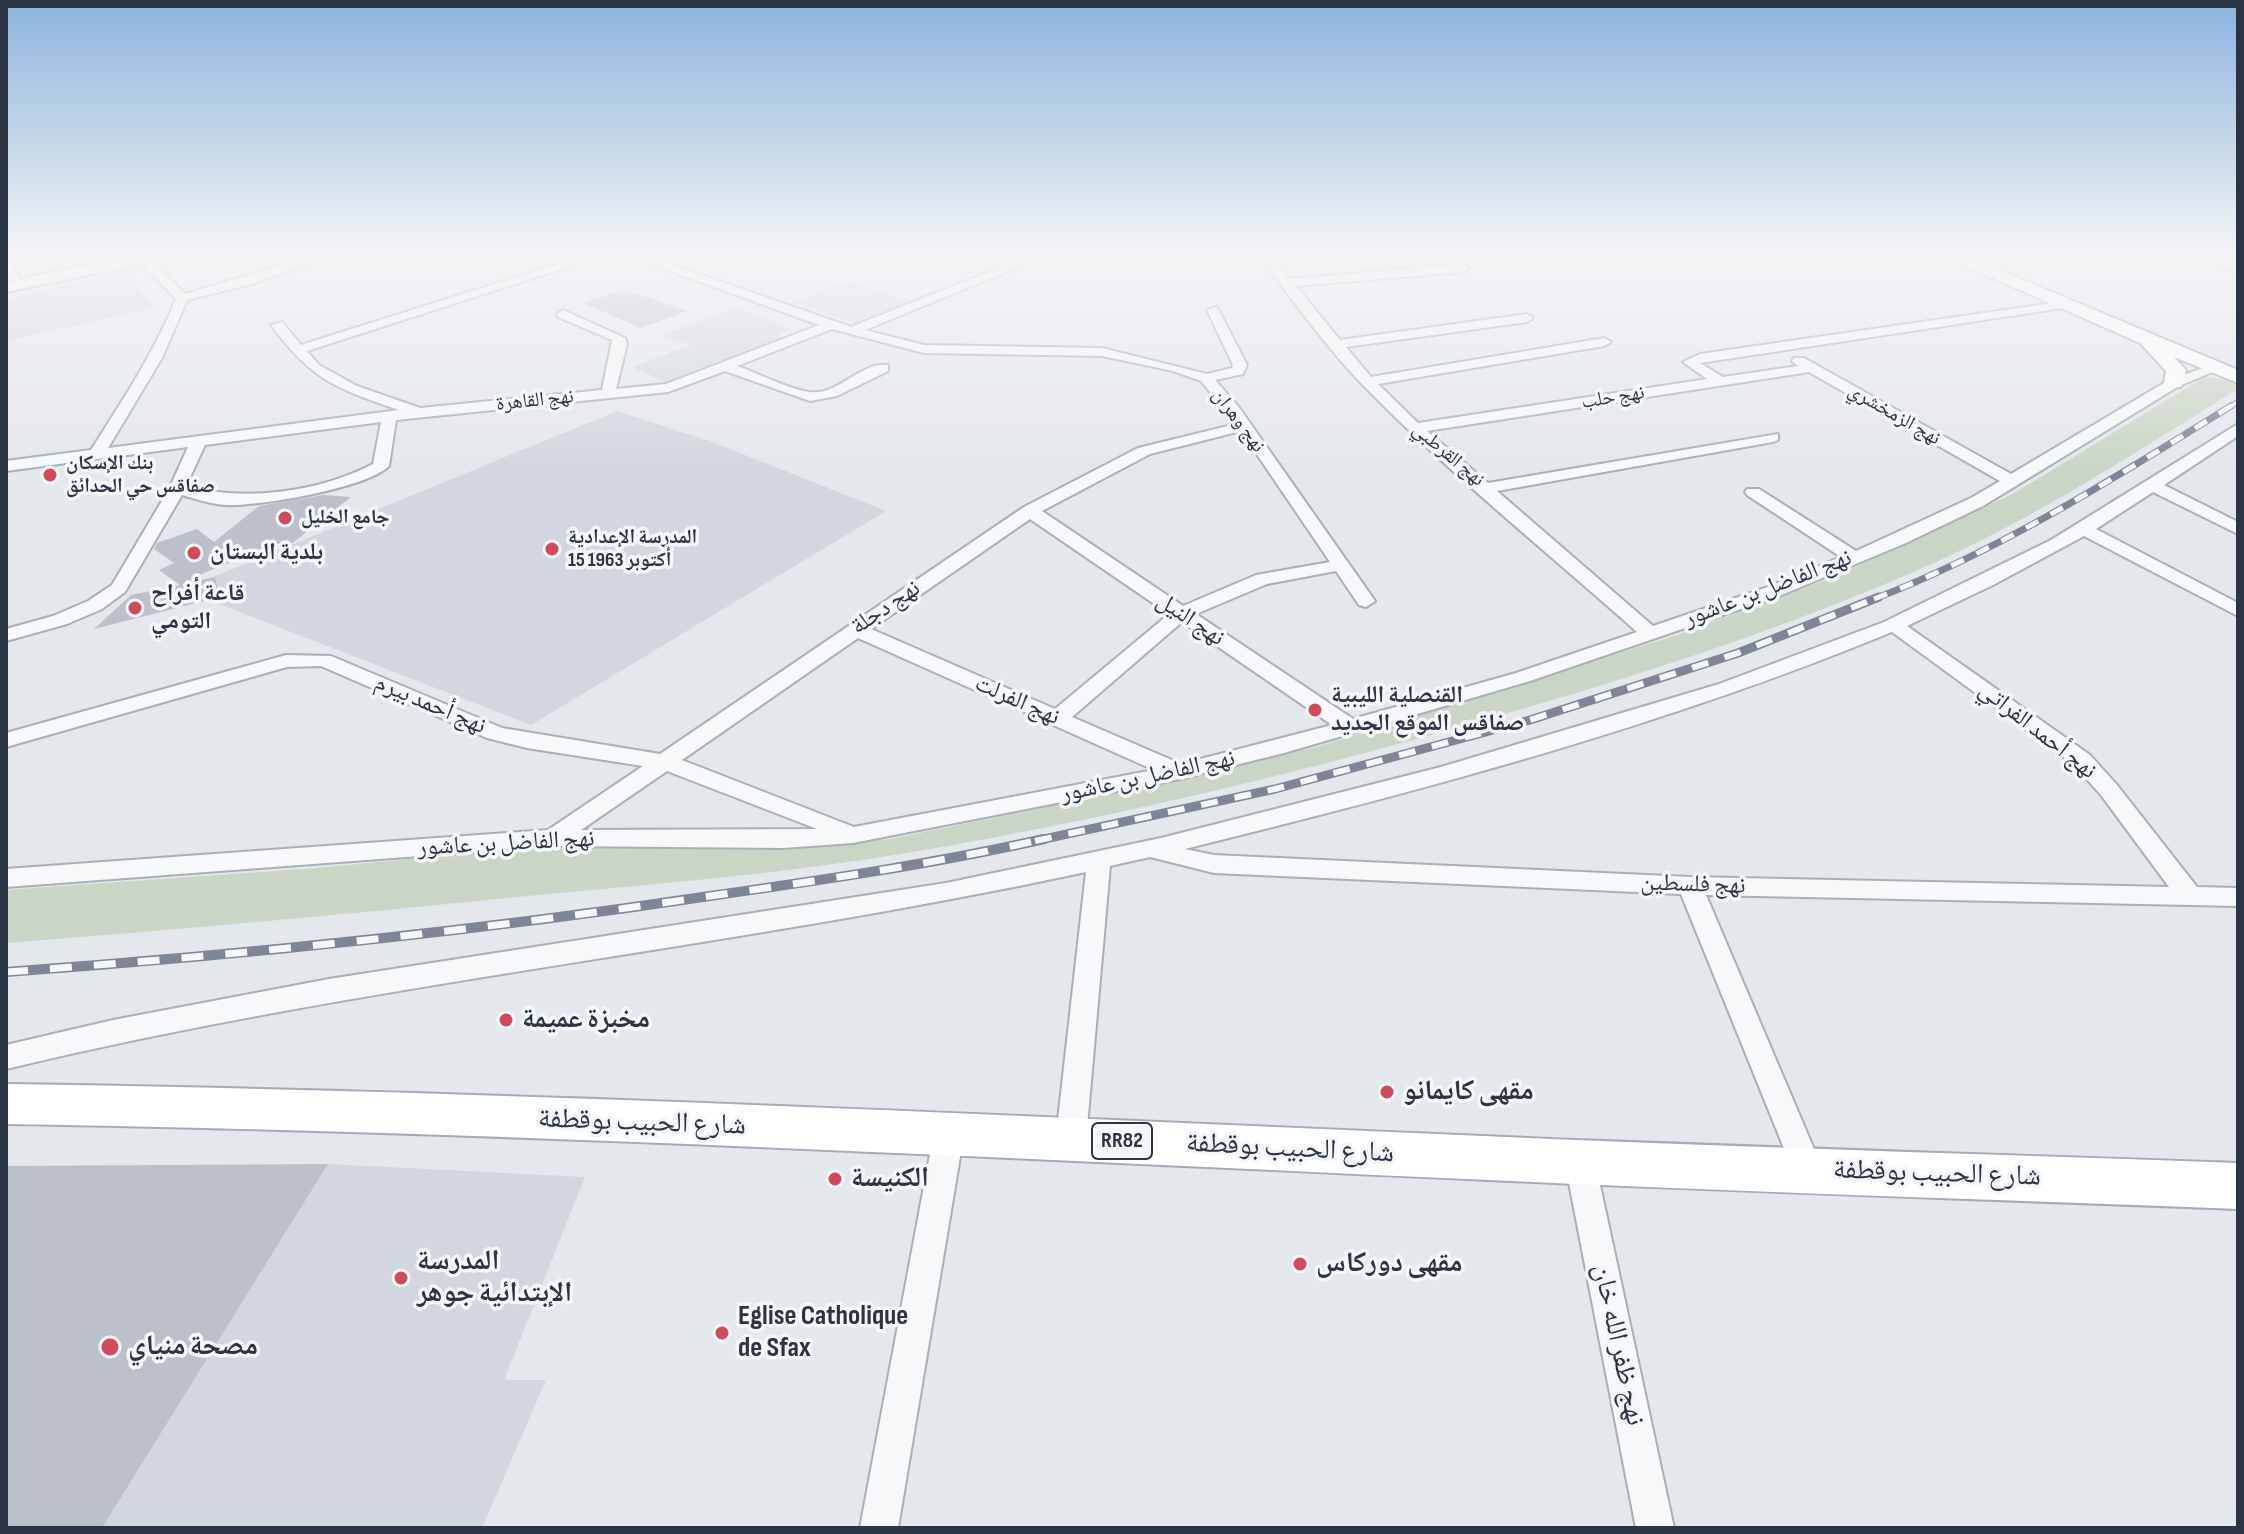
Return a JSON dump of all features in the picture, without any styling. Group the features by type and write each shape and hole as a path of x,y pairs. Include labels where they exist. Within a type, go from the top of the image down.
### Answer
{"main road":[{"path":"2120,328 2238,377"},
{"path":"2141,336 2172,364 2177,375 2174,383"},
{"name":"شارع الحبيب بوقطفة","path":"6,1104 211,1107 949,1133 1580,1162 2238,1186"}],"street":[{"path":"97,453 172,328"},
{"path":"279,328 314,368 352,389 420,412"},
{"path":"298,350 369,328"},
{"path":"594,328 618,338 620,344 608,394"},
{"name":"نهج القاهرة","path":"6,466 420,412 668,388 825,328"},
{"path":"840,328 852,331 861,328"},
{"path":"1206,378 1238,371 1240,365 1222,328"},
{"name":"نهج القرطبي","path":"1321,328 1367,382 1415,428 1651,634"},
{"path":"1334,345 1458,328"},
{"path":"1719,381 1690,362 1905,328"},
{"name":"نهج وهران","path":"852,331 924,349 1102,352 1177,368 1206,378 1223,396 1366,601"},
{"path":"1367,382 1604,342"},
{"name":"نهج الزمخشري","path":"1775,347 2013,482"},
{"path":"727,367 810,397 832,393 883,368"},
{"name":"نهج حلب","path":"1415,428 1811,368"},
{"name":"نهج الفاضل بن عاشور","path":"6,878 553,838 783,840 853,835 1179,772 1523,677 1772,592 1852,556 1900,539 2013,482 2174,383 2215,368"},
{"path":"177,489 217,499 247,499 358,478 381,466 389,416"},
{"name":"نهج دجلة","path":"553,838 1030,511 1144,451 1244,426"},
{"path":"6,1057 94,1034 239,1005 495,961 873,905 1099,861 1281,817 1514,754 1710,693 1894,625 2084,529 2238,429"},
{"path":"1487,488 1773,437"},
{"path":"6,635 60,620 95,605 119,588 177,489 199,440"},
{"path":"2151,485 2238,529"},
{"path":"1753,492 1852,556"},
{"name":"نهج النيل","path":"1030,511 1350,727"},
{"path":"2084,529 2238,610"},
{"path":"1057,719 1180,614 1262,579 1342,565"},
{"name":"نهج أحمد الفراتي","path":"1894,625 2082,760 2109,790 2189,895"},
{"name":"نهج الفرلت","path":"855,629 1179,772"},
{"name":"نهج أحمد بيرم","path":"7,742 286,661 305,658 324,660 495,733 527,741 665,762 853,835"},
{"name":"نهج فلسطين","path":"1150,849 1214,864 1690,886 2238,897"},
{"path":"1071,1138 1099,861"},
{"path":"1690,886 1807,1168"},
{"path":"879,1528 949,1133"},
{"name":"نهج ظفر الله خان","path":"1580,1162 1655,1528"}],"shaded area":[{"path":"6,328 67,328 6,341"},
{"path":"683,328 792,329 778,335 782,337 666,382 632,367 690,345 662,335"},
{"name":"المدرسة الإعدادية 15 أكتوبر 1963","path":"617,411 710,441 886,511 531,725 214,602 189,587"},
{"name":"المدرسة الإبتدائية جوهر","path":"328,1164 585,1177 504,1380 546,1380 482,1528 102,1528"}],"green space":[{"path":"2206,376 2238,383 2238,389 2051,503 1934,563 1818,611 1700,654 1519,710 1324,764 1051,827 812,867 319,916 6,943 6,890 317,868 482,852 581,848 803,848 890,839 1135,789 1316,747 1677,635 1833,577 2013,494"}],"building":[{"path":"323,495 351,497 290,545 276,544 194,577 191,582 215,577 220,597 94,629 131,595 180,585 159,570 174,563 154,549 157,543 197,529 214,542 259,506"},
{"name":"مصحة منياي","path":"328,1164 102,1528 6,1528 6,1166"}],"railway":[{"path":"2228,408 2238,402"},
{"path":"1876,598 1921,580 2012,535 2231,406"},
{"path":"1035,841 1275,789 1530,720 1738,653 1876,598"},
{"path":"6,972 271,950 534,920 877,871 1044,839"}],"place":[{"name":"بنك الإسكان صفاقس حي الحدائق","path":"50,475"},
{"name":"جامع الخليل","path":"285,518"},
{"name":"المدرسة الإعدادية 15 أكتوبر 1963","path":"552,549"},
{"name":"بلدية البستان","path":"194,553"},
{"name":"قاعة أفراح التومي","path":"135,608"},
{"name":"القنصلية الليبية صفاقس الموقع الجديد","path":"1315,710"},
{"name":"مخبزة عميمة","path":"506,1020"},
{"name":"مقهى كايمانو","path":"1387,1092"},
{"name":"الكنيسة","path":"835,1179"},
{"name":"مقهى دوركاس","path":"1300,1264"},
{"name":"المدرسة الإبتدائية جوهر","path":"401,1278"},
{"name":"Eglise Catholique de Sfax","path":"722,1333"},
{"name":"مصحة منياي","path":"110,1347"}]}
